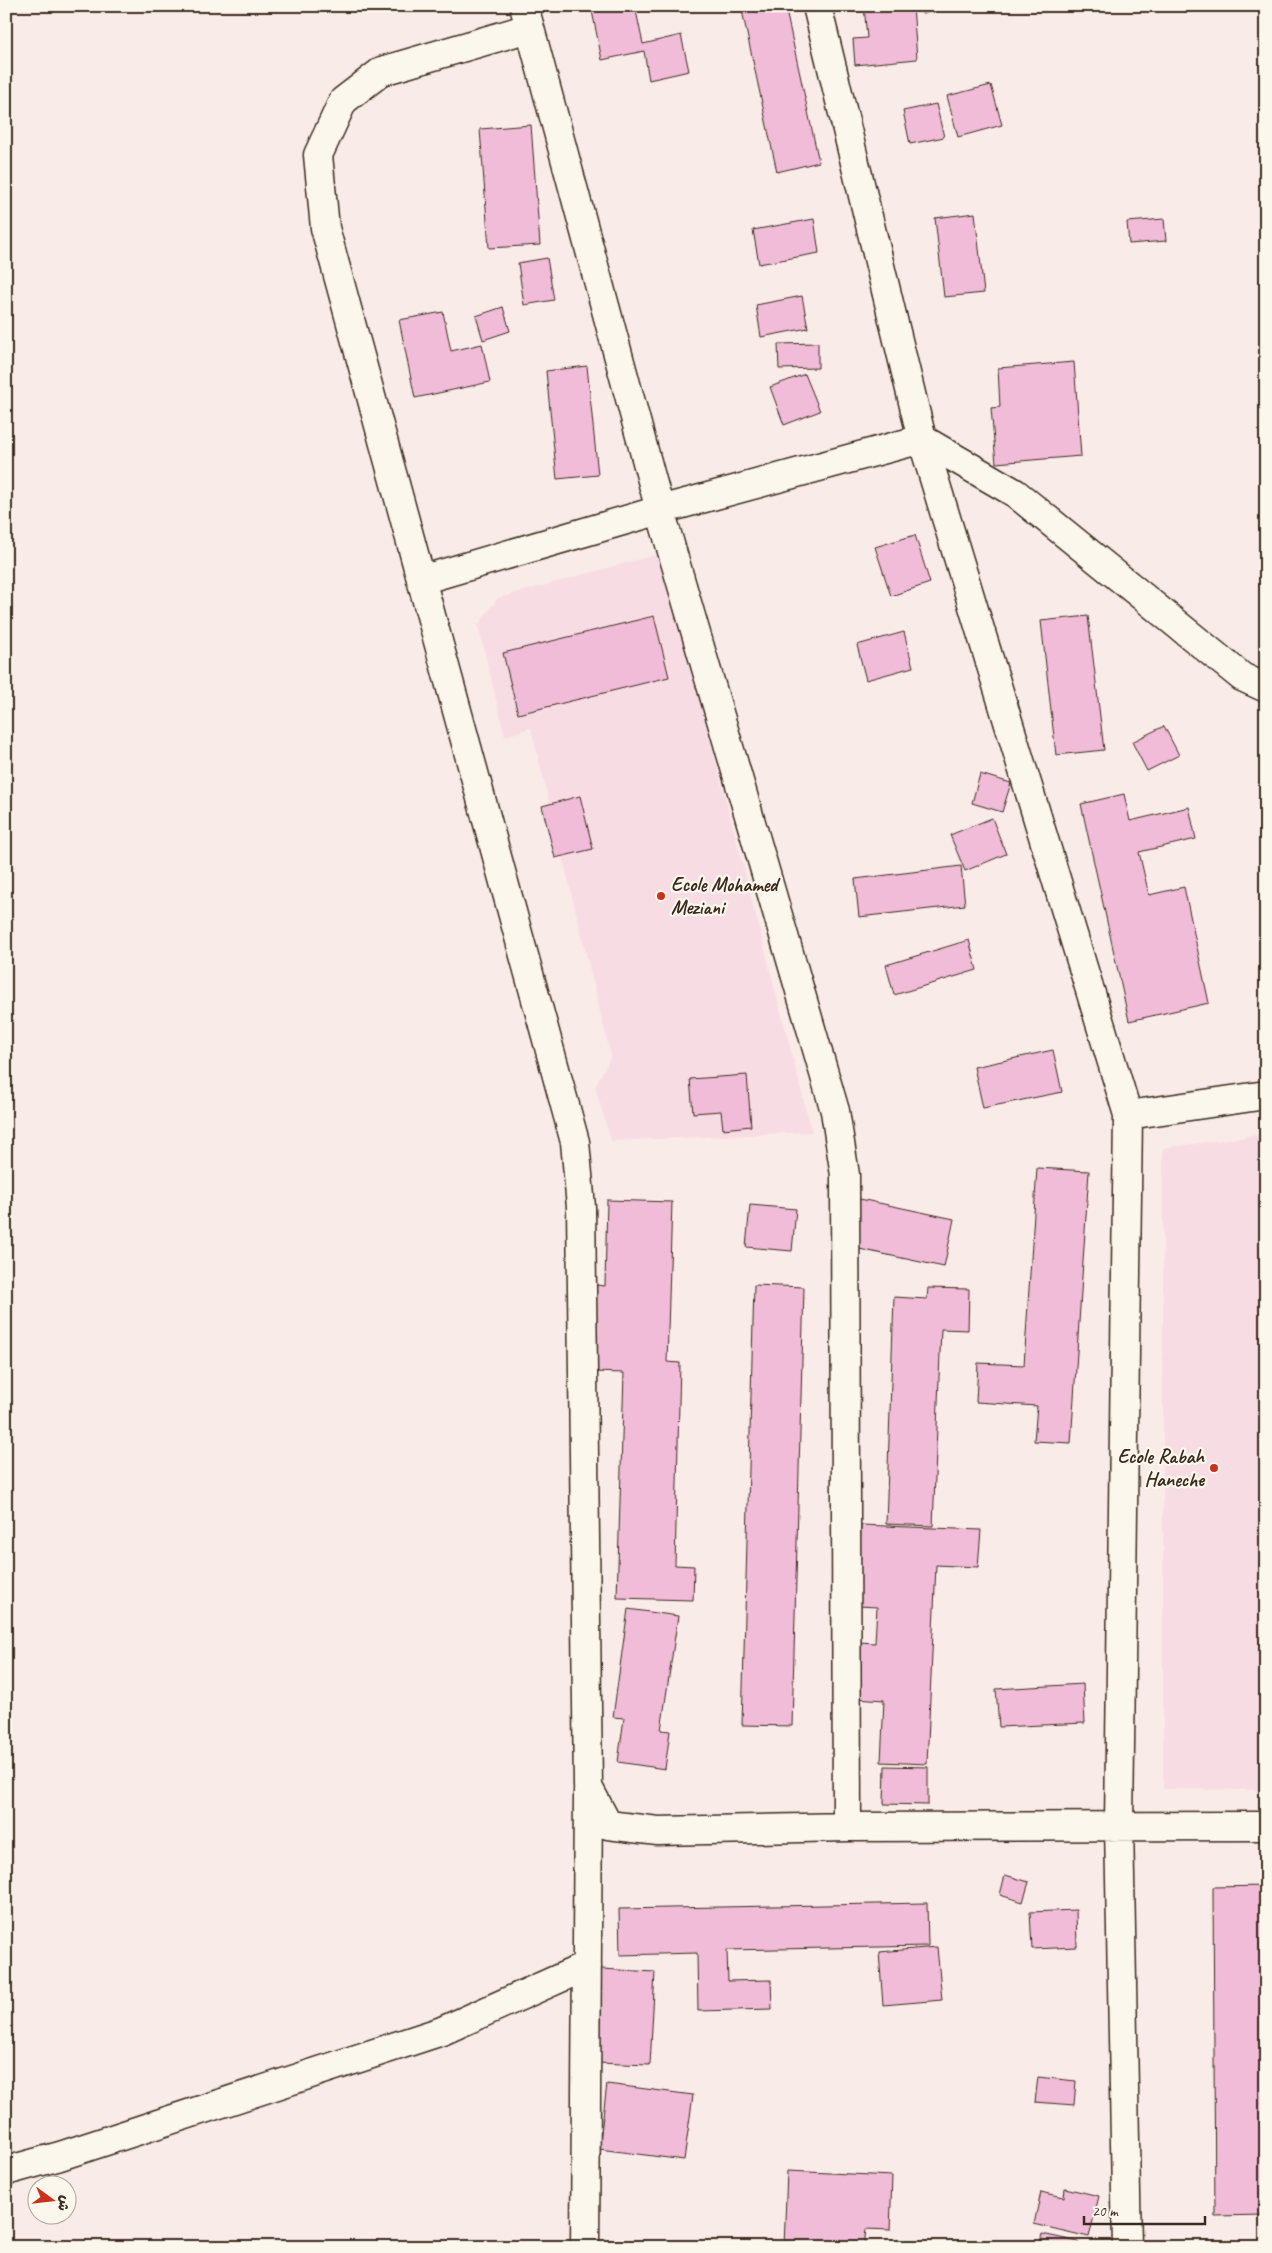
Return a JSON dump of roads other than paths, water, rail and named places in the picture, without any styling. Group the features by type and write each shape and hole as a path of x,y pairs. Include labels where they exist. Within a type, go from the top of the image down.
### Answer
{"street":[{"path":"817,6 922,438 1128,1115 1119,1825 1127,2247"},
{"path":"585,2247 588,1787 581,1207 575,1142 325,228 318,156 343,102 382,70 527,17 660,510 835,1110 845,1175 848,1827"},
{"path":"421,580 660,510 922,438 1015,493 1242,676 1266,688"},
{"path":"1128,1115 1266,1096"},
{"path":"588,1787 608,1826 658,1831 848,1827 1266,1826"},
{"path":"6,2171 60,2156 442,2031 587,1966"}],"place":[{"name":"Ecole Mohamed Meziani","path":"661,896"},
{"name":"Ecole Rabah Haneche","path":"1214,1468"}]}
